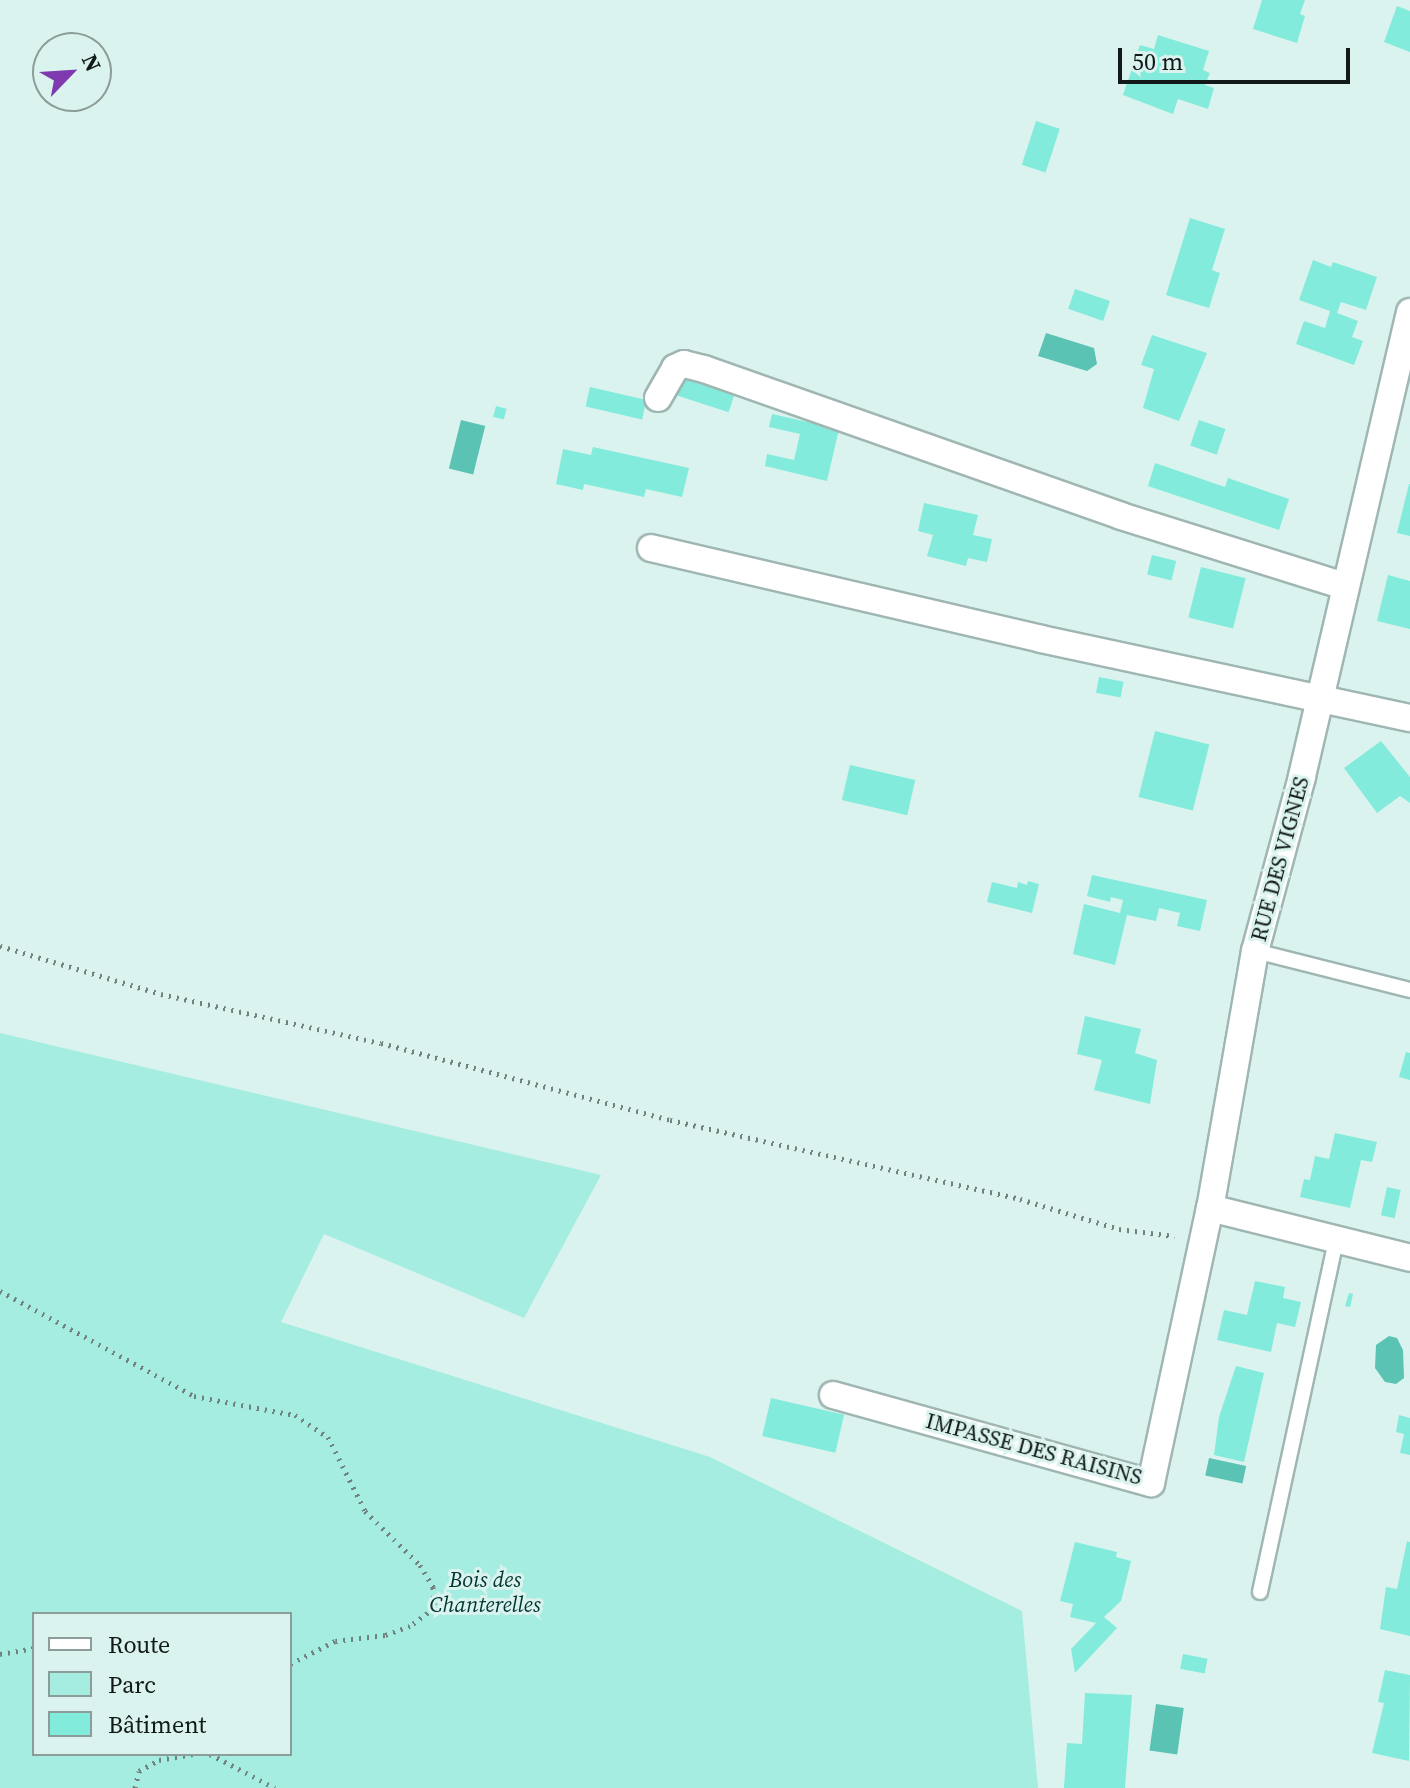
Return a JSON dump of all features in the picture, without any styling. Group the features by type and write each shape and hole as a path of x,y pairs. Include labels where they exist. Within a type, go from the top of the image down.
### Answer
{"street":[{"name":"RUE DES VIGNES","path":"1210,1208 1255,951 1302,777 1410,312"},
{"path":"658,398 675,368 684,364 704,369 1121,516 1345,586"},
{"path":"651,548 1318,700 1410,718"},
{"path":"1210,1208 1410,1258"},
{"name":"IMPASSE DES RAISINS","path":"833,1395 1151,1483 1210,1208"}],"lane":[{"path":"1255,951 1410,990"},
{"path":"1260,1592 1336,1241"}],"path":[{"path":"0,946 161,994 381,1043 670,1120 1020,1199 1119,1229 1203,1240"},
{"path":"0,1291 194,1396 295,1415 328,1437 365,1511 420,1565 433,1587 434,1608 410,1626 385,1635 335,1641 292,1663"},
{"path":"0,1654 32,1648"},
{"path":"214,1756 275,1788"},
{"path":"135,1788 139,1771 158,1757"}],"green space":[{"name":"Bois des Chanterelles","path":"0,1033 601,1175 524,1318 324,1234 281,1322 710,1457 1022,1611 1038,1788 0,1788"}],"shaded area":[{"path":"1046,333 1094,348 1097,364 1087,371 1038,356"},
{"path":"461,420 485,426 473,475 449,469"},
{"path":"1389,1336 1397,1338 1403,1350 1404,1378 1396,1384 1385,1382 1375,1368 1376,1345"},
{"path":"1209,1458 1246,1466 1242,1484 1205,1476"},
{"path":"1156,1704 1184,1708 1177,1754 1149,1751"}],"building":[{"path":"1262,0 1305,0 1300,14 1305,16 1297,43 1253,29"},
{"path":"1397,6 1410,11 1410,52 1384,42"},
{"path":"1158,35 1209,51 1203,70 1210,73 1205,85 1214,88 1208,109 1178,99 1173,114 1123,95 1140,45 1154,49"},
{"path":"1036,121 1060,129 1046,172 1022,165"},
{"path":"1190,218 1225,229 1212,270 1220,273 1209,308 1166,295"},
{"path":"1313,260 1331,267 1333,262 1377,277 1366,310 1341,302 1337,313 1358,321 1352,337 1363,341 1354,365 1296,344 1304,321 1325,328 1330,311 1299,300"},
{"path":"1075,289 1110,301 1103,321 1068,309"},
{"path":"1152,335 1207,353 1179,421 1143,408 1154,369 1141,365"},
{"path":"679,374 735,392 729,412 673,394"},
{"path":"590,387 647,400 642,420 586,406"},
{"path":"496,406 507,409 504,419 493,417"},
{"path":"772,414 839,429 827,481 765,466 767,454 794,460 800,434 769,427"},
{"path":"1199,420 1225,429 1217,455 1190,446"},
{"path":"593,447 689,468 682,497 646,489 644,497 584,484 583,490 556,484 563,449 591,455"},
{"path":"1155,463 1225,487 1228,478 1289,499 1279,530 1148,486"},
{"path":"1410,484 1410,536 1397,533"},
{"path":"924,503 978,515 973,535 992,539 987,562 968,558 966,566 927,556 933,535 918,531"},
{"path":"1152,555 1176,561 1171,580 1147,574"},
{"path":"1201,567 1246,578 1233,629 1188,617"},
{"path":"1388,575 1410,581 1410,629 1377,621"},
{"path":"1099,677 1124,682 1120,697 1096,693"},
{"path":"1155,731 1209,745 1193,811 1139,797"},
{"path":"1381,741 1410,777 1410,803 1400,796 1377,813 1344,768"},
{"path":"850,765 915,780 907,815 842,800"},
{"path":"1092,875 1207,900 1200,931 1177,926 1180,913 1159,908 1156,921 1127,915 1115,965 1073,954 1084,904 1120,913 1123,900 1111,897 1110,902 1087,896"},
{"path":"1028,881 1039,884 1032,913 987,902 992,882 1017,888 1018,882 1027,885"},
{"path":"1085,1016 1141,1029 1135,1053 1157,1060 1150,1104 1094,1090 1102,1060 1077,1054"},
{"path":"1406,1052 1410,1053 1410,1080 1399,1077"},
{"path":"1335,1133 1377,1142 1372,1162 1361,1160 1350,1208 1300,1197 1304,1179 1310,1180 1315,1156 1329,1159"},
{"path":"1387,1187 1401,1190 1395,1218 1381,1215"},
{"path":"1255,1281 1285,1287 1283,1298 1301,1302 1295,1327 1277,1323 1271,1352 1217,1340 1224,1310 1247,1315"},
{"path":"1349,1293 1353,1294 1350,1307 1345,1306"},
{"path":"1236,1366 1264,1373 1244,1462 1214,1455 1219,1417"},
{"path":"771,1398 844,1415 835,1453 762,1436"},
{"path":"1399,1415 1410,1418 1410,1455 1400,1453 1404,1434 1396,1432"},
{"path":"1407,1541 1410,1542 1410,1636 1380,1629 1386,1587 1397,1589"},
{"path":"1075,1542 1117,1552 1116,1557 1131,1561 1121,1601 1104,1617 1117,1628 1075,1673 1071,1649 1096,1623 1070,1617 1073,1604 1060,1601"},
{"path":"1183,1654 1208,1659 1205,1673 1180,1669"},
{"path":"1385,1670 1410,1675 1409,1761 1372,1753 1384,1703 1378,1702"},
{"path":"1085,1693 1132,1695 1125,1788 1064,1788 1067,1743 1082,1744"}]}
